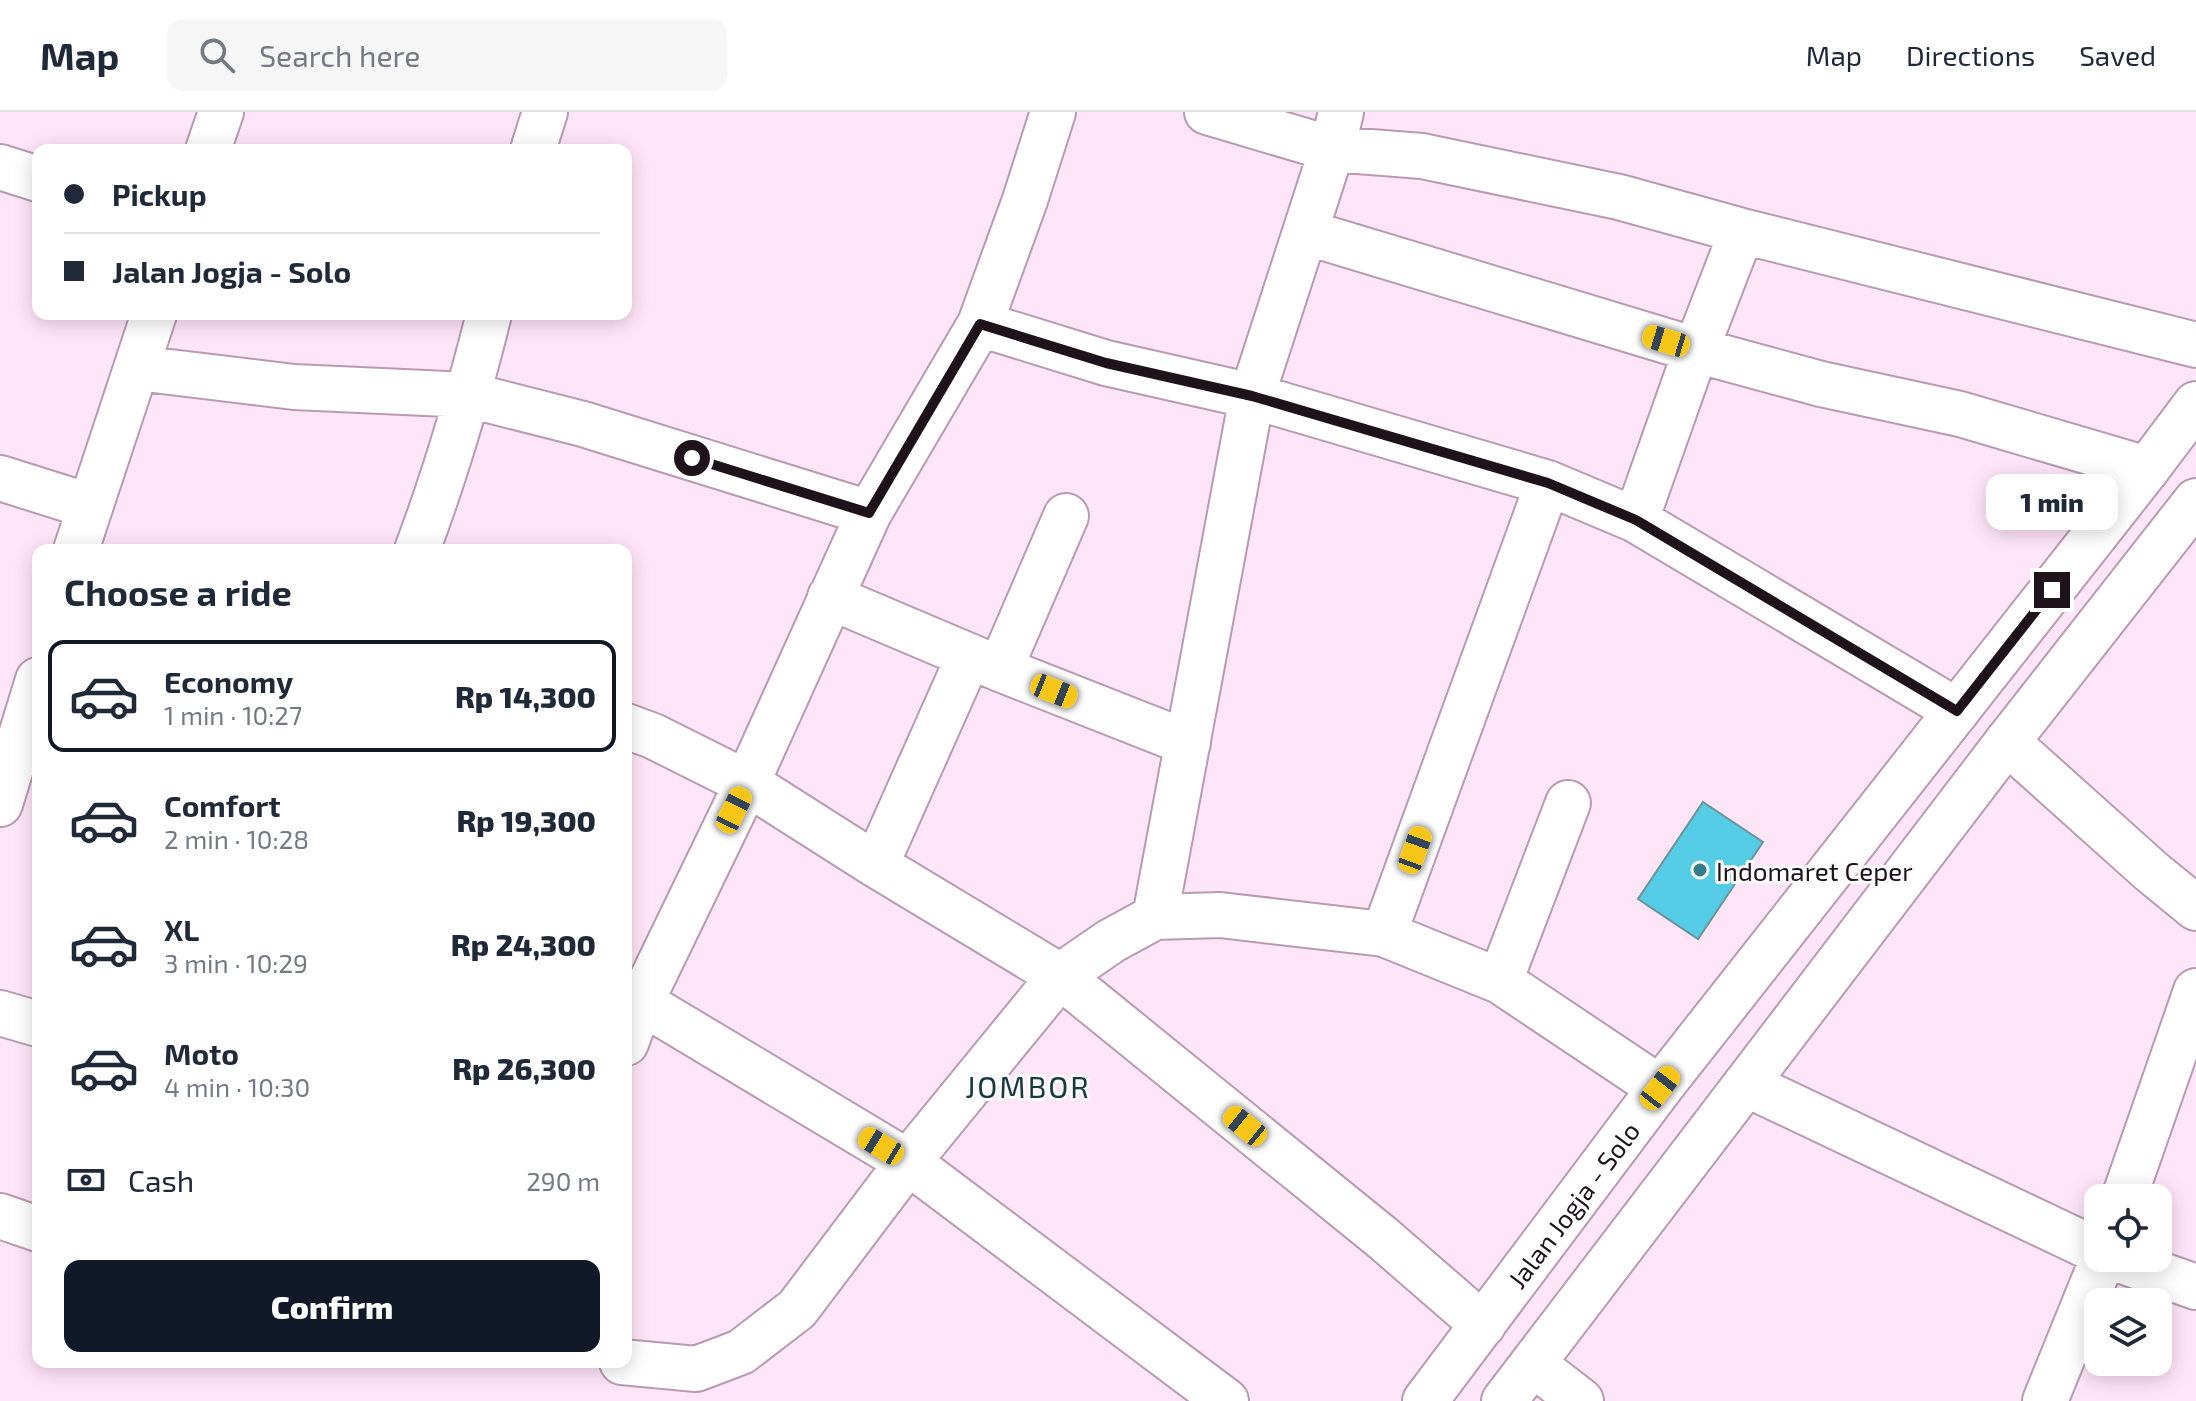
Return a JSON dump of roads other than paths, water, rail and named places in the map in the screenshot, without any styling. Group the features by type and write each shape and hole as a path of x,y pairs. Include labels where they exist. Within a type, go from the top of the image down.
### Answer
{"main road":[{"path":"210,144 221,112"},
{"path":"535,144 545,112"},
{"path":"1053,112 980,324 869,513 747,783 633,999 908,1162 1226,1401"},
{"path":"1207,112 1337,130 1422,156 1619,197 2196,345"},
{"path":"1155,917 1252,396 1337,130"},
{"path":"0,167 32,177"},
{"path":"1636,520 1742,231"},
{"path":"1305,232 1696,350 1821,384 1960,414 2147,469"},
{"path":"78,544 152,320"},
{"path":"419,544 442,485 488,320"},
{"path":"980,324 1106,363 1252,396 1548,483 1636,520 1957,711"},
{"path":"137,368 294,387 469,395 583,424 869,513"},
{"name":"Jalan Jogja - Solo","path":"1425,1401 1660,1088 2196,404"},
{"path":"0,478 89,506"},
{"path":"1384,934 1548,483"},
{"path":"1504,1401 2007,742 2196,501"},
{"path":"876,865 1066,516"},
{"path":"830,597 985,663 1188,743"},
{"path":"0,804 18,760 32,704"},
{"path":"632,728 747,783 1060,976 1384,1239 1483,1325"},
{"path":"2007,742 2196,908"},
{"path":"1500,981 1568,803"},
{"path":"632,1363 696,1369 741,1352 797,1309 908,1162 1060,976 1111,941 1155,917 1220,915 1384,934 1500,981 1660,1088"},
{"path":"2129,1184 2196,991"},
{"path":"0,1013 32,1022"},
{"path":"1746,1084 2084,1244"},
{"path":"0,1216 32,1227"},
{"path":"2045,1401 2097,1272"},
{"path":"2154,1272 2196,1287"},
{"path":"1533,1364 1581,1401"}],"place":[{"name":"Indomaret Ceper","path":"1700,870"}],"district":[{"name":"JOMBOR","path":"1028,1086"}]}
